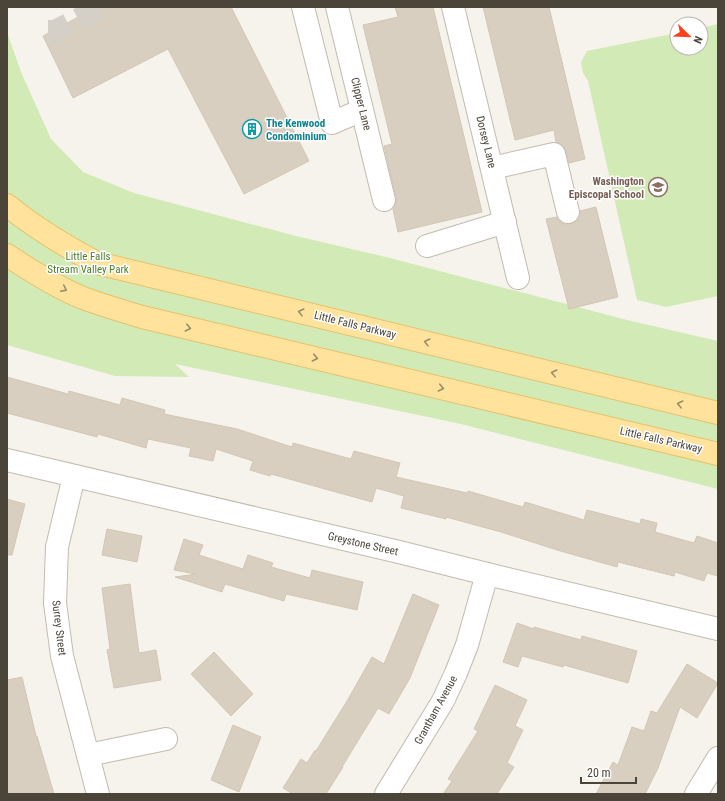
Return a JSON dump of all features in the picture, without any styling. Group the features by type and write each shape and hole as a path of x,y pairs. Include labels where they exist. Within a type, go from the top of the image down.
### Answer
{"main road":[{"name":"Little Falls Parkway","path":"7,205 43,232 97,263 718,413"},
{"name":"Little Falls Parkway","path":"7,255 26,268 82,297 142,317 718,454"}],"street":[{"path":"304,7 332,122 362,110"},
{"name":"Clipper Lane","path":"337,7 384,200"},
{"name":"Dorsey Lane","path":"453,7 518,278"},
{"path":"492,168 554,154 568,212"},
{"path":"427,246 505,222"},
{"name":"Greystone Street","path":"7,460 718,629"},
{"name":"Surrey Street","path":"74,476 57,547 55,604 62,656 98,794"},
{"name":"Grantham Avenue","path":"386,794 443,701 456,673 467,645 487,574"},
{"path":"88,755 166,739"},
{"path":"696,794 718,758"}],"green space":[{"name":"Washington Episcopal School","path":"718,24 718,296 666,307 637,300 588,81 583,73 581,62 587,51 669,35 669,56 709,56 709,26"},
{"name":"Little Falls Stream Valley Park","path":"7,32 21,72 51,139 83,172 134,193 296,236 390,258 627,320 718,341 718,489 461,424 175,364 189,377 115,376 7,345"}],"building":[{"name":"The Kenwood Condominium","path":"97,7 231,7 309,161 244,194 168,49 73,98 43,36"},
{"path":"395,7 433,7 482,212 398,232 393,209 396,203 396,197 384,146 392,144 363,25 398,17"},
{"path":"483,7 549,7 585,159 569,163 563,146 556,142 554,130 515,140"},
{"path":"596,207 618,297 569,309 546,219 557,217 559,221 564,224 571,224 577,221 580,216 580,211"},
{"path":"7,377 68,394 69,391 120,405 122,398 165,410 164,414 237,429 292,447 293,443 351,459 354,451 400,463 396,477 467,493 468,491 523,507 525,502 584,520 587,510 640,524 641,519 657,523 655,532 694,543 697,536 718,543 718,576 707,573 704,581 675,572 674,576 618,562 617,567 501,532 446,517 446,519 401,508 404,496 376,488 372,502 271,474 270,476 250,470 253,461 216,449 213,461 189,456 191,448 148,439 146,448 98,434 97,437 7,413"},
{"path":"7,499 25,504 12,555 7,555"},
{"path":"107,529 142,536 137,562 102,555"},
{"path":"184,539 203,545 199,555 243,569 248,555 273,563 271,567 310,578 312,570 363,582 357,610 286,594 284,601 225,584 222,592 175,577 196,574 174,570"},
{"path":"130,584 139,653 156,650 161,680 114,688 107,650 110,649 102,588"},
{"path":"413,594 439,605 410,678 389,714 378,708 326,794 293,794 283,788 301,759 307,763 315,750 316,751 372,657 384,664"},
{"path":"517,623 534,629 534,627 581,640 582,636 637,651 628,683 564,665 563,667 522,656 518,667 503,662"},
{"path":"214,652 253,694 231,716 191,674"},
{"path":"687,664 718,683 697,718 680,707 658,768 645,794 596,794 613,762 618,765 632,727 644,731 651,711 657,713"},
{"path":"22,677 36,736 54,794 7,794 7,680"},
{"path":"495,685 527,700 515,726 523,730 507,763 514,767 497,794 443,794 452,781 448,779 478,731 474,729"},
{"path":"233,725 261,737 239,792 211,780"}],"tunnel":[{"path":"48,31 55,31 101,7"}],"place":[{"name":"The Kenwood Condominium","path":"252,129"},
{"name":"Washington Episcopal School","path":"658,187"}]}
